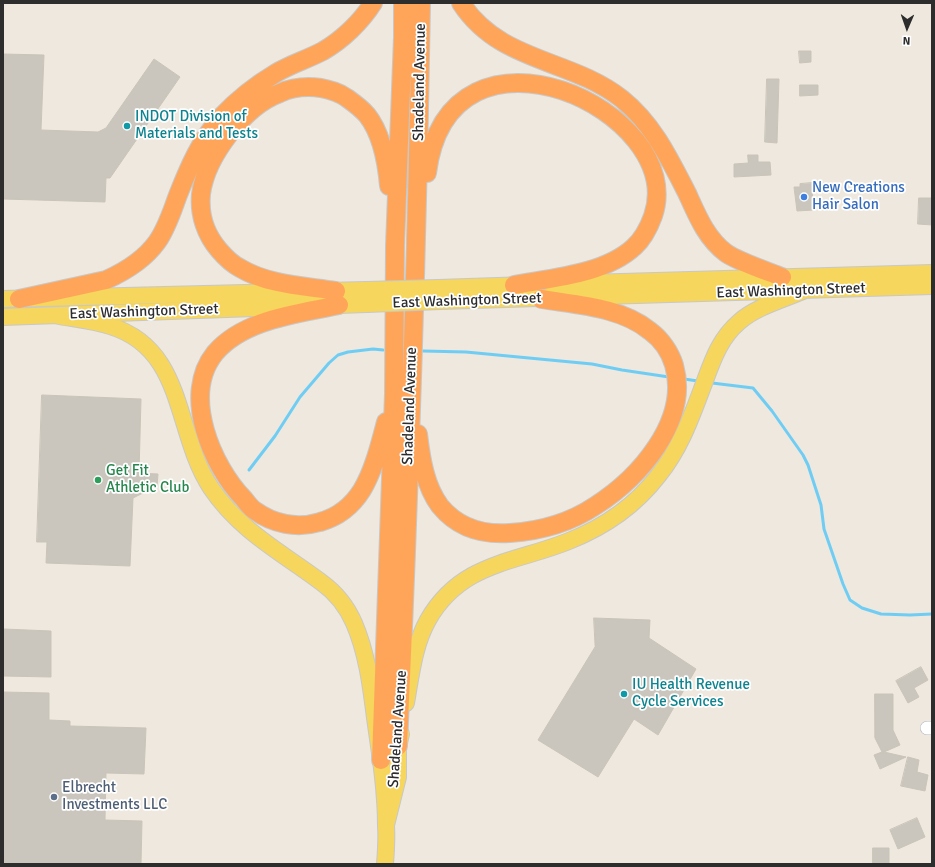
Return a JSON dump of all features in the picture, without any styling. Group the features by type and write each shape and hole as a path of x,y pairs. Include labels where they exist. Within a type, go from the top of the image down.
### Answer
{"highway":[{"path":"11,299 106,280 118,275 136,263 147,254 158,241 167,223 193,158 205,138 222,116 245,94 264,80 328,47 351,30 373,3"},
{"name":"Shadeland Avenue","path":"381,760 394,394 395,246 403,3"},
{"name":"Shadeland Avenue","path":"398,746 405,590 416,235 421,3"},
{"path":"461,3 473,19 486,32 505,45 581,75 621,99 642,118 659,140 669,157 702,226 713,241 727,254 782,277"},
{"path":"416,235 431,147 444,120 460,100 484,85 504,79 519,79 551,84 584,97 621,123 647,155 654,172 656,184 657,197 653,218 648,229 637,244 625,254 614,260 578,273 514,285"},
{"path":"338,298 270,280 240,268 225,256 216,246 209,237 205,228 201,208 205,178 223,143 234,129 263,102 279,93 295,88 318,88 329,90 344,96 356,104 367,115 376,131 386,164 395,246"},
{"path":"338,298 247,328 215,353 210,361 202,382 201,400 206,433 214,455 223,471 237,492 248,504 253,509 271,520 298,526 314,524 327,520 347,508 358,496 364,486 374,462 394,394"},
{"path":"411,389 422,461 427,479 434,496 441,506 454,519 462,524 477,531 497,534 537,530 585,512 606,499 622,486 643,464 668,425 674,409 677,393 677,380 673,361 658,338 650,330 633,320 618,314 594,308 542,299"}],"main road":[{"name":"East Washington Street","path":"3,317 59,316 338,298 439,294 514,285 932,273"},
{"name":"East Washington Street","path":"439,294 542,299 932,286"},
{"path":"398,746 412,668 418,645 429,619 442,600 460,584 480,571 582,536 607,522 633,503 659,476 679,445 716,352 729,332 739,322 754,312 805,290"},
{"name":"East Washington Street","path":"11,299 338,298"},
{"path":"59,316 110,326 131,335 149,349 161,363 170,379 195,459 203,476 221,503 237,521 255,536 321,582 338,598 344,606 357,630 364,653 371,689 381,760"},
{"name":"Shadeland Avenue","path":"386,825 398,777 398,746"},
{"name":"Shadeland Avenue","path":"381,760 386,825"},
{"path":"385,864 386,825"}],"building":[{"path":"799,51 811,51 811,62 800,63"},
{"name":"INDOT Division of Materials and Tests","path":"3,54 44,55 41,130 98,132 106,128 154,59 180,77 110,178 106,178 105,202 3,199"},
{"path":"767,79 779,79 777,143 765,142"},
{"path":"800,85 818,85 818,95 800,96"},
{"path":"748,155 758,155 758,162 770,162 771,175 734,177 734,164 748,163"},
{"name":"New Creations Hair Salon","path":"812,183 813,210 797,211 794,187 800,187 800,184"},
{"path":"919,198 932,198 932,225 918,224"},
{"name":"Get Fit Athletic Club","path":"42,395 141,399 139,473 158,474 157,486 133,498 130,566 46,563 47,542 37,542"},
{"name":"IU Health Revenue Cycle Services","path":"594,618 650,620 649,638 696,669 658,735 634,719 598,777 538,740 595,647"},
{"path":"3,629 51,631 51,677 3,676"},
{"path":"921,667 928,680 914,688 919,697 908,703 896,681"},
{"name":"Elbrecht Investments LLC","path":"3,692 49,693 49,720 70,721 70,726 146,728 144,774 106,773 105,820 142,821 141,864 3,864"},
{"path":"875,694 893,694 893,730 900,745 884,752 906,757 880,769 874,755 882,752 875,738"},
{"path":"908,757 919,760 917,772 928,775 925,791 901,786"},
{"path":"917,818 925,837 898,849 890,830"},
{"path":"873,848 889,848 889,864 873,864"}],"waterway":[{"path":"249,470 275,436 300,397 329,363 338,355 348,352 373,349 383,350"},
{"path":"423,351 466,352 592,364 669,377"},
{"path":"684,379 698,381"},
{"path":"712,383 753,388 772,411 803,455 808,465 821,505 824,529 850,600 862,608 881,614 932,614"}],"place":[{"name":"INDOT Division of Materials and Tests","path":"127,126"},
{"name":"New Creations Hair Salon","path":"804,197"},
{"name":"Get Fit Athletic Club","path":"98,480"},
{"name":"IU Health Revenue Cycle Services","path":"624,694"},
{"name":"Elbrecht Investments LLC","path":"54,797"}]}
